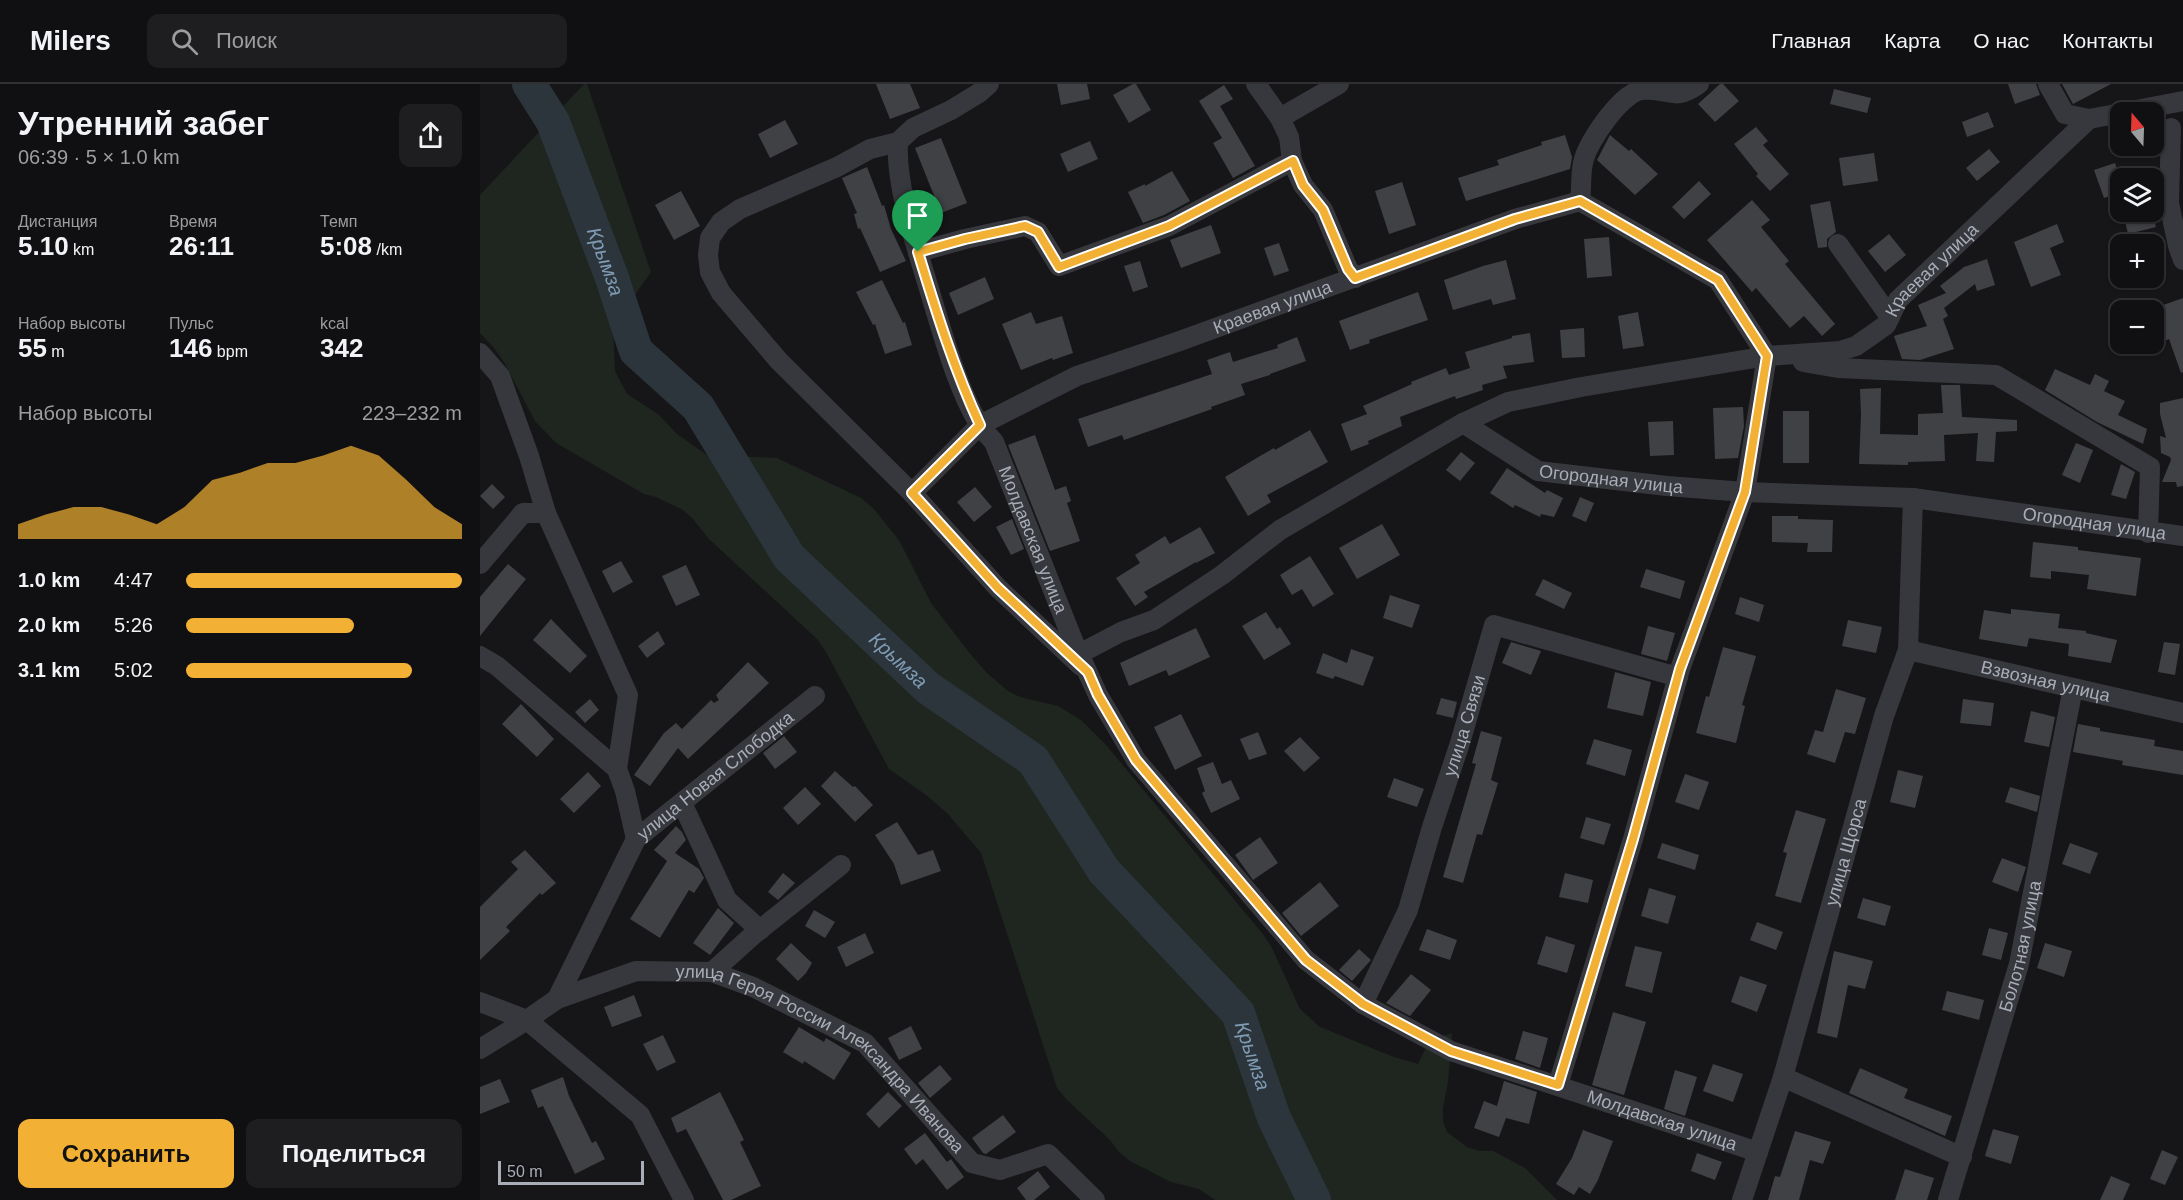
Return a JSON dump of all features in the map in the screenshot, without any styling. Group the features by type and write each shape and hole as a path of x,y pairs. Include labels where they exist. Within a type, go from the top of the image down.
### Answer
{"street":[{"path":"989,84 951,110 913,128 898,142 870,149 837,167 740,209 721,222 710,238 708,255 710,272 722,292 779,361 912,493 998,588 1088,672"},
{"path":"1256,84 1280,118 1289,137 1293,161 1303,185 1323,210 1348,269 1355,278"},
{"path":"1280,118 1339,84"},
{"path":"1558,1085 1633,839 1678,677 1745,492 1767,356 1718,280 1580,201 1584,160 1593,138 1631,93 1642,90 1676,95 1689,92 1700,84"},
{"path":"2048,84 2065,114 2089,119 2110,116"},
{"path":"2164,105 2183,101"},
{"name":"Краевая улица","path":"1767,356 1840,351 1856,346 1886,325 1898,300 2089,119"},
{"path":"2169,128 2169,203 2183,260"},
{"name":"Молдавская улица","path":"898,142 897,159 918,252 961,384 980,425 994,442 1079,654 1098,695 1136,760 1306,960 1363,1004 1451,1051 1758,1152"},
{"path":"918,252 1025,226 1038,232 1059,267 1169,226 1293,161"},
{"name":"Краевая улица","path":"912,493 980,425 1077,376 1515,219 1580,201"},
{"path":"1838,244 1890,317"},
{"path":"480,353 500,376 529,456 546,513 628,695 617,769 625,791 636,839"},
{"path":"1079,654 1121,632 1155,620 1221,575 1280,530 1463,423 1508,402 1581,387 1767,356 1838,368 1996,375 2150,467 2148,532"},
{"name":"Огородная улица","path":"1463,423 1538,471 1668,486 1745,492 1913,498 2183,536"},
{"name":"улица Щорса","path":"1742,1200 1783,1077 1884,716 1908,650 1913,498"},
{"path":"480,564 523,513 546,513"},
{"name":"улица Связи","path":"1363,1004 1408,910 1494,625 1678,677"},
{"name":"Взвозная улица","path":"1908,650 2183,713"},
{"path":"480,656 497,666 617,769"},
{"name":"Болотная улица","path":"1948,1200 2019,964 2073,688"},
{"name":"улица Новая Слободка","path":"480,1049 556,999 636,839 815,696"},
{"path":"682,803 727,900 760,930"},
{"path":"712,972 841,865"},
{"name":"улица Героя России Александра Иванова","path":"556,999 636,971 712,972 753,987 865,1043 972,1163 1000,1170 1048,1154 1095,1200"},
{"path":"480,1002 526,1020 640,1115 684,1200"},
{"path":"1783,1077 1962,1157"}],"shaded area":[{"path":"584,84 587,84 651,272 613,327 615,371 627,394 658,414 677,434 707,455 777,458 861,498 873,508 899,540 931,603 987,673 1008,691 1020,697 1058,706 1081,720 1107,746 1262,933 1271,946 1300,1009 1320,1027 1394,1057 1418,1064 1429,1041 1452,1033 1448,1082 1443,1108 1443,1121 1447,1132 1467,1147 1480,1151 1493,1151 1525,1168 1557,1200 1215,1200 1199,1189 1171,1182 1130,1161 1067,1100 1057,1088 981,853 948,814 889,769 818,640 709,539 683,510 644,494 556,443 535,421 505,364 480,333 480,195"}],"building":[{"path":"876,84 910,84 920,108 890,119"},
{"path":"1057,84 1087,84 1090,99 1061,105"},
{"path":"1136,84 1151,110 1129,123 1113,95"},
{"path":"1720,84 1723,84 1739,101 1715,122 1698,104"},
{"path":"2008,84 2036,84 2040,95 2015,104"},
{"path":"2062,84 2111,84 2073,104"},
{"path":"1224,85 1233,99 1220,106 1255,166 1233,178 1213,143 1222,138 1199,101"},
{"path":"1834,89 1871,98 1867,113 1830,104"},
{"path":"1988,112 1994,127 1967,137 1962,122"},
{"path":"785,120 798,144 770,158 758,134"},
{"path":"1756,127 1768,141 1763,145 1789,174 1770,191 1756,176 1758,174 1734,144"},
{"path":"1565,135 1572,157 1570,169 1466,201 1458,178 1499,165 1497,160"},
{"path":"1610,135 1629,151 1631,149 1658,174 1635,195 1597,160"},
{"path":"941,138 967,203 941,213 915,148"},
{"path":"1090,141 1098,159 1068,172 1060,154"},
{"path":"1989,149 2000,162 1977,181 1966,168"},
{"path":"1874,153 1878,181 1843,186 1839,158"},
{"path":"2115,163 2117,168 2110,168 2110,196 2104,198 2094,170"},
{"path":"867,167 906,261 880,272 860,228 858,229 854,214 857,213 842,178"},
{"path":"1172,171 1190,201 1143,223 1128,192 1145,184 1145,186"},
{"path":"1699,181 1711,194 1684,219 1672,207"},
{"path":"1402,182 1416,225 1389,234 1375,191"},
{"path":"681,191 700,226 674,240 655,205"},
{"path":"1752,200 1770,220 1761,227 1789,261 1785,264 1835,324 1822,336 1804,316 1790,328 1756,288 1752,292 1707,240"},
{"path":"1830,201 1836,232 1827,239 1827,247 1818,248 1810,205"},
{"path":"2125,222 2155,222 2156,227 2128,234"},
{"path":"2057,224 2064,242 2050,248 2061,275 2031,287 2014,242"},
{"path":"1211,225 1221,253 1181,268 1170,240"},
{"path":"1889,234 1906,255 1885,272 1868,251"},
{"path":"1609,237 1612,276 1587,278 1584,239"},
{"path":"1279,243 1289,271 1274,276 1264,248"},
{"path":"1987,259 1995,285 1977,291 1975,284 1944,308 1948,316 1943,319 1954,349 1920,360 1902,359 1894,336 1927,326 1918,305 1946,293 1940,286 1964,267"},
{"path":"1506,260 1516,299 1493,305 1491,299 1453,310 1444,280"},
{"path":"1140,261 1148,287 1133,292 1124,266"},
{"path":"985,277 994,299 958,315 949,293"},
{"path":"882,280 903,323 905,322 912,345 885,354 875,324 873,325 856,292"},
{"path":"1418,292 1428,320 1369,340 1370,343 1350,350 1339,321"},
{"path":"2183,298 2183,372 2181,373 2169,339 2164,341 2164,305"},
{"path":"1031,312 1036,324 1062,316 1073,353 1021,370 1002,324"},
{"path":"1638,312 1644,346 1623,349 1618,316"},
{"path":"1584,328 1585,357 1562,358 1560,330"},
{"path":"1530,333 1534,362 1503,366 1507,378 1482,385 1483,390 1456,399 1455,396 1400,417 1402,426 1351,451 1341,424 1367,414 1363,406 1412,384 1411,382 1446,368 1449,375 1470,368 1465,352 1512,338 1512,336"},
{"path":"1297,337 1306,361 1241,384 1245,395 1124,440 1122,435 1088,447 1078,419 1212,374 1207,360 1230,352 1233,362 1278,348 1277,345"},
{"path":"2055,369 2090,385 2095,374 2109,381 2104,391 2125,401 2118,415 2147,429 2143,444 2097,422 2045,390"},
{"path":"1941,385 1960,385 1962,417 2017,420 2017,431 1996,432 1994,462 1976,461 1978,433 1944,435 1945,461 1908,462 1908,465 1859,464 1860,389 1881,388 1880,434 1918,435 1918,414 1943,413"},
{"path":"2183,398 2183,486 2177,487 2176,482 2162,482 2171,460 2170,457 2161,453 2160,436 2166,438 2160,414 2160,403"},
{"path":"1743,407 1744,426 1738,458 1715,459 1713,408"},
{"path":"1783,411 1809,411 1809,463 1783,463"},
{"path":"1673,421 1674,455 1650,456 1648,422"},
{"path":"1310,430 1328,462 1267,495 1271,502 1248,516 1225,477"},
{"path":"1035,435 1055,490 1066,486 1071,501 1067,503 1080,541 1050,551 1008,445"},
{"path":"2076,443 2093,450 2080,483 2062,475"},
{"path":"1461,452 1475,463 1460,481 1446,470"},
{"path":"2121,464 2135,472 2126,499 2111,495"},
{"path":"1507,468 1545,493 1547,490 1563,498 1554,517 1541,514 1540,517 1515,505 1513,508 1490,493"},
{"path":"492,484 505,497 493,509 480,496"},
{"path":"975,487 992,507 974,522 957,502"},
{"path":"1580,497 1594,503 1586,522 1572,516"},
{"path":"1772,516 1833,520 1832,552 1807,552 1808,543 1772,542"},
{"path":"1012,519 1024,549 1011,555 996,527"},
{"path":"1382,524 1400,555 1357,579 1339,548"},
{"path":"1200,527 1215,553 1144,592 1148,597 1135,606 1116,578 1140,563 1135,555 1165,536 1170,544"},
{"path":"2033,542 2141,558 2136,596 2087,589 2089,575 2051,571 2051,579 2030,577"},
{"path":"1310,556 1334,594 1313,607 1302,589 1292,595 1280,575"},
{"path":"621,561 633,582 613,593 602,571"},
{"path":"508,564 526,579 480,636 480,597"},
{"path":"686,565 700,595 676,606 662,576"},
{"path":"1646,569 1685,581 1680,599 1640,587"},
{"path":"1543,579 1572,593 1564,609 1535,595"},
{"path":"1390,595 1420,605 1412,628 1383,618"},
{"path":"1740,597 1764,605 1759,622 1735,614"},
{"path":"2011,609 2060,614 2058,628 2086,631 2086,633 2117,640 2111,663 2068,656 2069,644 2029,638 2027,647 1979,639 1984,610 2011,614"},
{"path":"1266,612 1291,644 1264,660 1242,626"},
{"path":"551,619 587,656 570,673 533,640"},
{"path":"1848,620 1882,627 1876,653 1842,646"},
{"path":"1648,626 1675,633 1667,661 1641,654"},
{"path":"1196,628 1210,657 1169,676 1166,670 1129,686 1120,663"},
{"path":"658,631 665,644 647,658 638,646"},
{"path":"1511,642 1541,651 1531,675 1502,663"},
{"path":"2164,642 2180,644 2175,675 2158,672"},
{"path":"1723,647 1756,656 1742,705 1745,706 1736,743 1696,733"},
{"path":"1351,649 1374,657 1363,686 1335,676 1333,679 1316,673 1323,653 1347,663"},
{"path":"748,662 769,683 688,759 678,748 650,786 634,775 664,733 676,723 682,729 711,700 714,703 719,700 716,695"},
{"path":"1615,672 1651,682 1643,716 1607,708"},
{"path":"1836,689 1866,698 1855,734 1845,732 1835,763 1807,754 1815,730 1823,732"},
{"path":"1441,698 1457,702 1453,718 1436,714"},
{"path":"590,699 599,710 585,723 575,712"},
{"path":"1963,699 1994,703 1991,726 1960,723"},
{"path":"521,704 554,739 537,757 502,724"},
{"path":"2031,711 2055,717 2049,747 2024,742"},
{"path":"1181,714 1202,756 1175,770 1154,727"},
{"path":"2078,724 2100,728 2100,731 2155,740 2154,746 2183,751 2183,775 2122,765 2123,761 2073,752"},
{"path":"1481,731 1502,737 1491,780 1498,783 1482,835 1477,834 1463,883 1443,877 1476,764 1472,763"},
{"path":"1258,732 1267,754 1249,760 1240,739"},
{"path":"784,736 797,752 775,769 763,753"},
{"path":"1300,737 1320,758 1304,772 1284,751"},
{"path":"1594,739 1632,750 1625,776 1586,764"},
{"path":"1213,762 1222,784 1231,780 1240,799 1211,813 1202,793 1205,791 1197,768"},
{"path":"1898,770 1923,776 1915,808 1890,802"},
{"path":"835,771 853,787 855,786 873,805 855,822 821,786"},
{"path":"588,772 601,786 574,813 560,799"},
{"path":"1685,774 1709,782 1699,810 1675,802"},
{"path":"1394,778 1424,789 1417,807 1387,797"},
{"path":"805,787 821,804 798,825 783,808"},
{"path":"2010,787 2040,796 2037,812 2005,802"},
{"path":"1796,810 1826,819 1801,903 1775,896 1787,853 1783,852"},
{"path":"1586,817 1611,824 1604,845 1580,838"},
{"path":"897,822 918,855 933,850 941,871 901,885 894,864 875,835"},
{"path":"676,826 686,840 675,853 699,869 704,878 694,893 689,890 660,938 630,919 667,861 654,850"},
{"path":"1260,837 1278,863 1253,880 1235,855"},
{"path":"1662,843 1699,855 1695,870 1657,858"},
{"path":"2070,843 2098,853 2090,874 2062,864"},
{"path":"525,850 556,883 542,895 540,893 506,927 510,931 480,960 480,907 518,869 511,862"},
{"path":"2002,858 2026,867 2018,892 1992,882"},
{"path":"783,873 795,883 778,900 768,892"},
{"path":"1565,873 1593,880 1588,903 1559,897"},
{"path":"1320,882 1339,906 1301,936 1282,913"},
{"path":"1649,888 1676,896 1668,924 1641,916"},
{"path":"1863,898 1891,906 1885,926 1857,918"},
{"path":"718,908 734,923 710,955 693,943"},
{"path":"814,910 835,922 825,938 805,926"},
{"path":"1757,922 1783,932 1776,950 1750,940"},
{"path":"1989,928 2008,933 2001,960 1982,955"},
{"path":"1427,929 1457,940 1450,960 1419,950"},
{"path":"865,933 874,953 846,967 837,947"},
{"path":"1546,936 1575,945 1567,973 1537,964"},
{"path":"791,943 812,963 798,981 776,959"},
{"path":"2045,943 2072,951 2064,977 2037,968"},
{"path":"1635,946 1662,952 1652,993 1625,986"},
{"path":"1359,949 1371,960 1352,981 1339,970"},
{"path":"1834,951 1873,961 1865,989 1848,985 1837,1038 1817,1033"},
{"path":"1411,974 1431,990 1410,1016 1386,1003"},
{"path":"1740,976 1767,985 1757,1012 1731,1002"},
{"path":"1947,991 1984,1000 1979,1020 1942,1010"},
{"path":"634,995 642,1016 612,1027 604,1007"},
{"path":"1613,1012 1646,1022 1624,1095 1592,1085"},
{"path":"911,1026 922,1049 899,1060 888,1038"},
{"path":"799,1027 824,1042 826,1038 851,1053 834,1080 804,1061 803,1064 783,1052"},
{"path":"1523,1031 1548,1038 1540,1068 1515,1059"},
{"path":"663,1035 676,1062 657,1071 643,1044"},
{"path":"1713,1064 1743,1074 1733,1102 1703,1091"},
{"path":"940,1065 952,1079 930,1098 918,1083"},
{"path":"1860,1068 1908,1089 1904,1098 1952,1116 1945,1136 1849,1093"},
{"path":"1675,1070 1697,1077 1685,1116 1664,1109"},
{"path":"563,1077 569,1096 592,1143 596,1141 605,1159 575,1174 543,1106 538,1108 531,1090"},
{"path":"500,1079 510,1102 480,1114 480,1087"},
{"path":"1504,1081 1537,1092 1529,1124 1506,1118 1499,1137 1474,1128 1484,1101 1497,1106"},
{"path":"720,1092 744,1140 740,1142 761,1186 731,1200 723,1200 686,1129 677,1133 671,1118"},
{"path":"888,1092 902,1106 879,1128 866,1114"},
{"path":"1003,1115 1016,1132 986,1154 983,1153 972,1138"},
{"path":"1993,1129 2019,1136 2011,1164 1985,1156"},
{"path":"1583,1130 1613,1141 1590,1194 1579,1187 1574,1195 1556,1184 1572,1158"},
{"path":"1795,1131 1831,1142 1823,1164 1810,1160 1799,1200 1768,1200 1775,1176 1780,1177"},
{"path":"925,1133 947,1162 951,1159 964,1177 947,1190 923,1159 916,1165 904,1149"},
{"path":"2162,1150 2178,1157 2165,1185 2150,1179"},
{"path":"1697,1153 1722,1162 1715,1180 1691,1171"},
{"path":"1905,1169 1934,1178 1927,1200 1895,1200"},
{"path":"1038,1171 1050,1187 1034,1200 1026,1200 1017,1188"},
{"path":"2111,1176 2130,1184 2123,1200 2100,1200"}],"waterway":[{"name":"Крымза","path":"529,84 553,122 612,278 636,351 698,407 789,557 928,688 1033,760 1104,871 1238,1013 1274,1118 1314,1200"}],"route":[{"path":"1293,161 1303,185 1323,210 1348,269 1355,278 1515,219 1580,201 1718,280 1767,356 1745,492 1680,669 1633,839 1558,1085 1451,1051 1363,1004 1306,960 1136,760 1098,695 1088,672 998,588 912,493 980,425 961,384 918,252 1025,226 1038,232 1059,267 1169,226 1293,161"}]}
